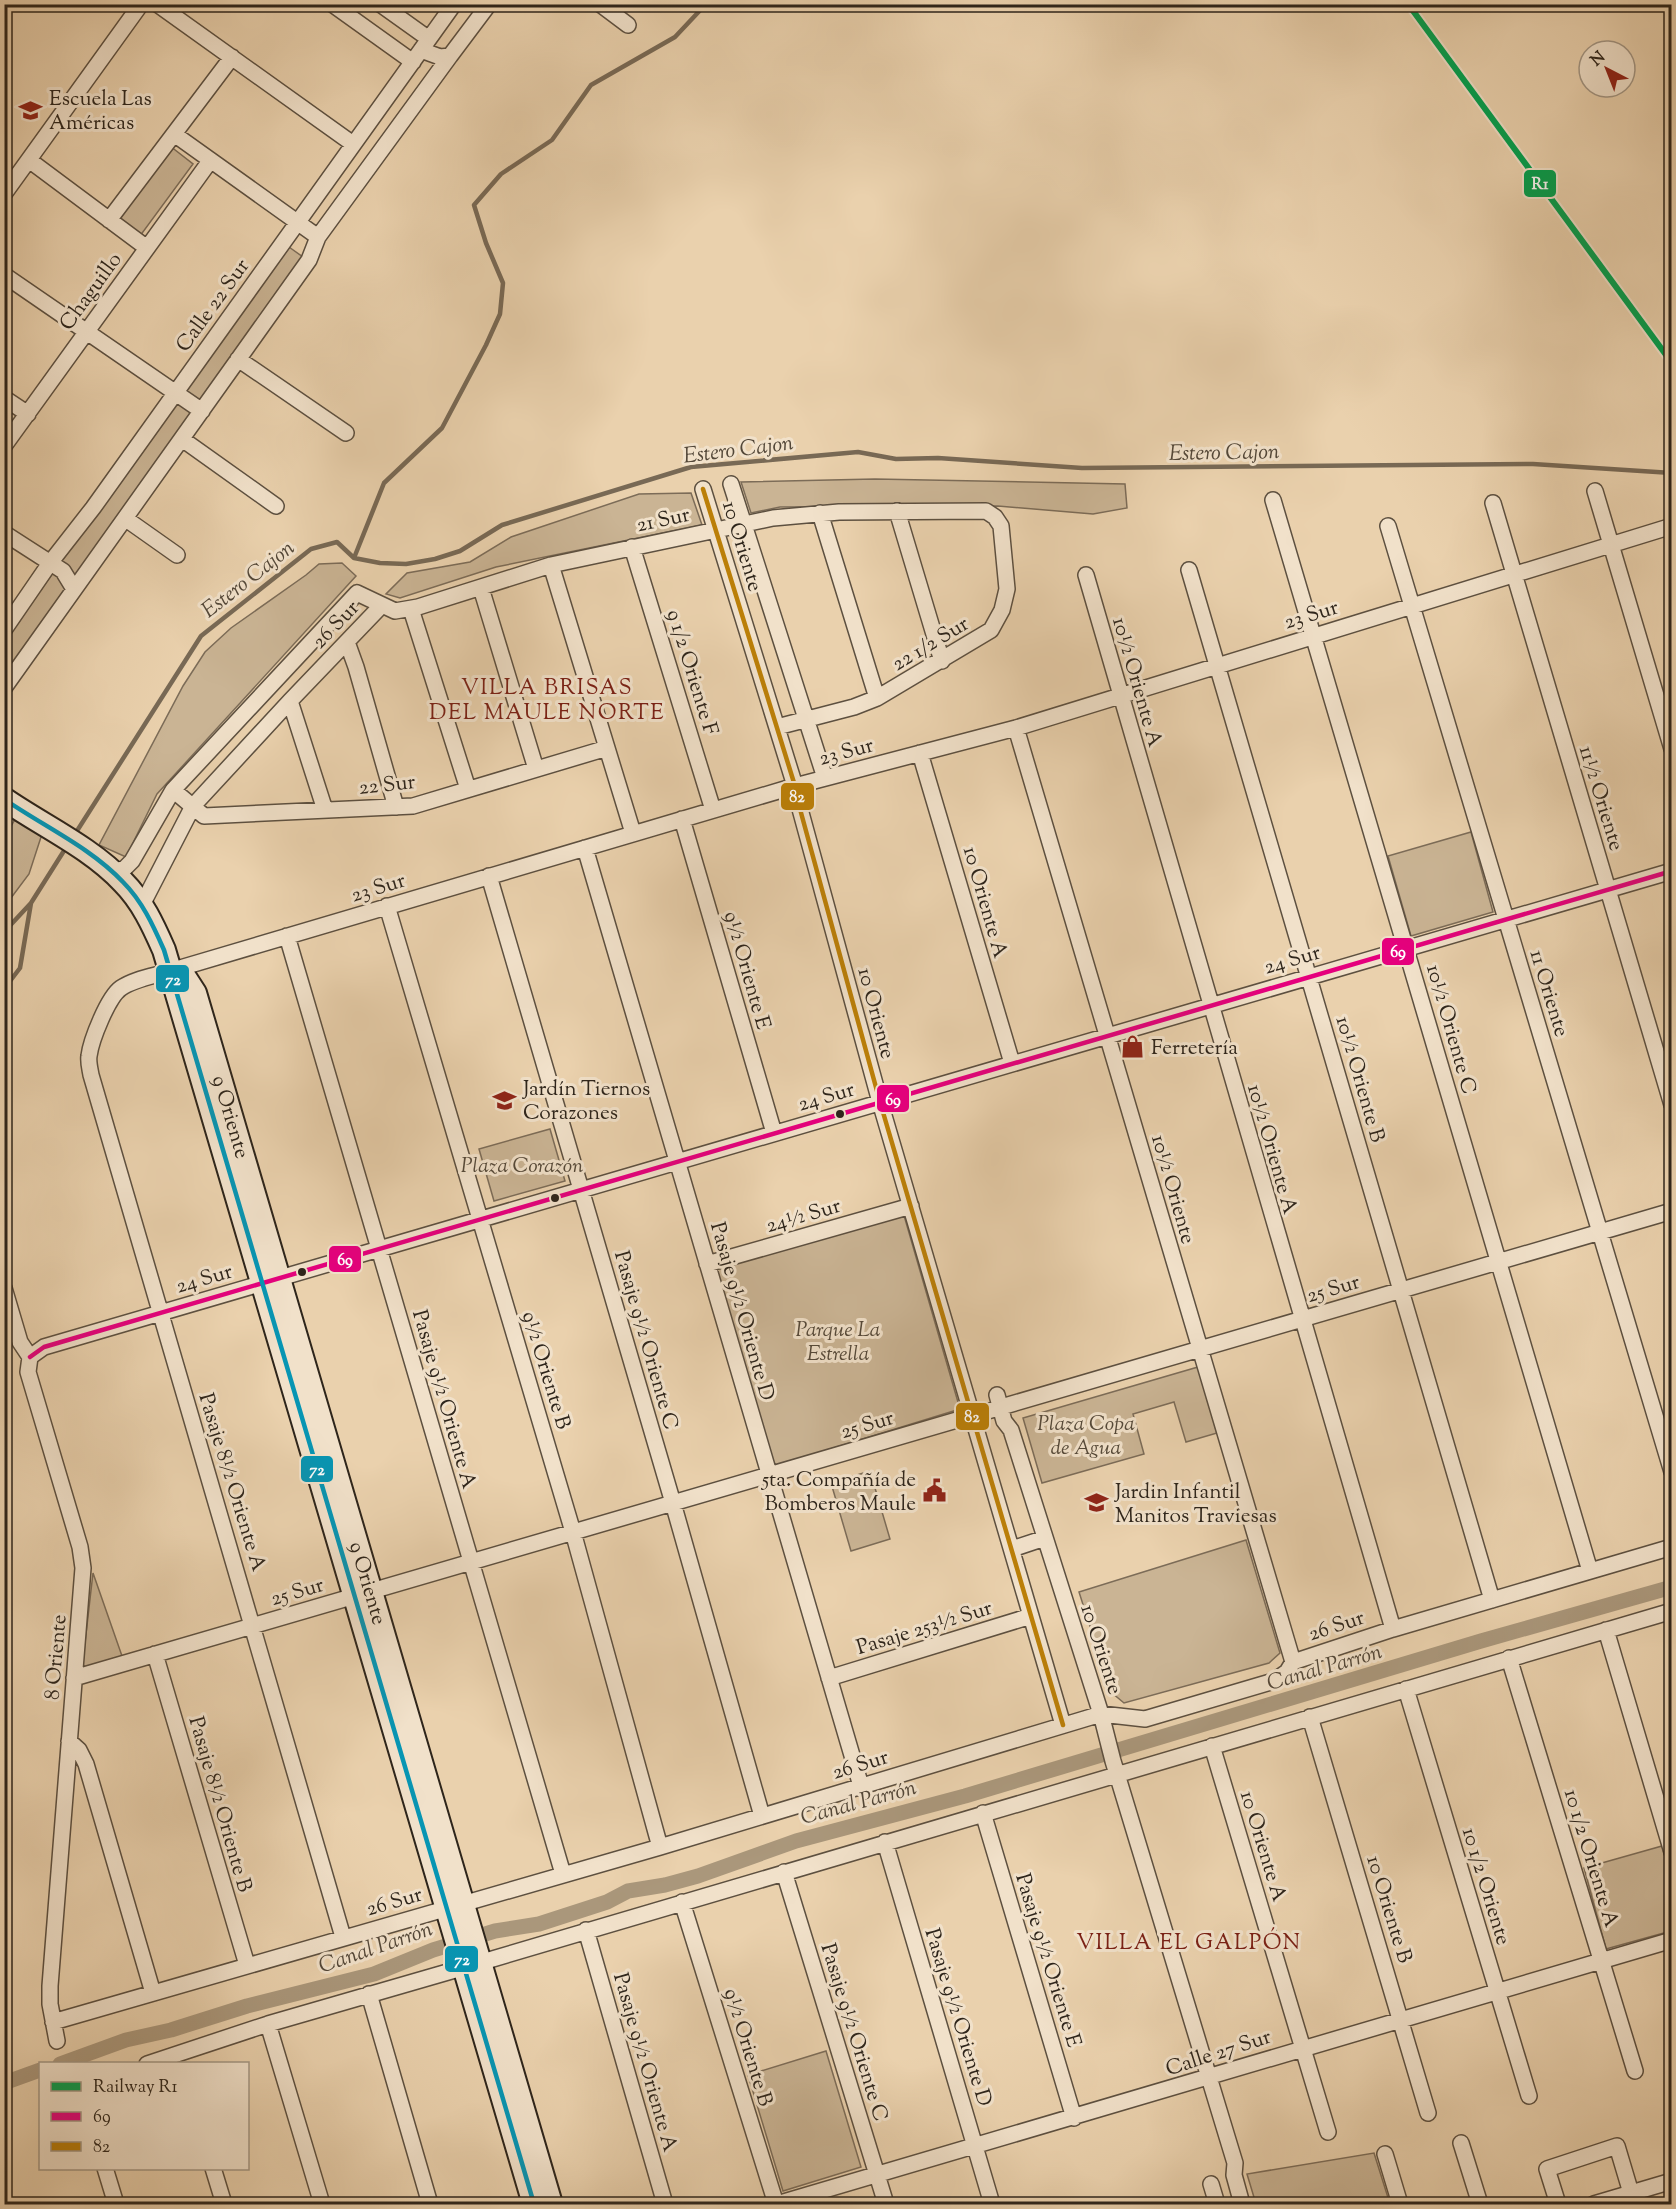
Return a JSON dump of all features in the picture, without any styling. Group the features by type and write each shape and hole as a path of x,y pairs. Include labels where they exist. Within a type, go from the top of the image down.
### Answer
{"street":[{"path":"4,194 141,4"},
{"path":"157,4 353,144"},
{"path":"332,4 421,50 440,57 450,56"},
{"path":"380,4 421,50"},
{"name":"Calle 22 Sur","path":"4,630 454,4"},
{"path":"4,688 309,260 318,237 489,4"},
{"path":"600,4 628,25"},
{"path":"109,220 232,57"},
{"path":"174,134 318,237"},
{"path":"29,160 147,248"},
{"name":"Chaguillo","path":"4,446 210,161"},
{"path":"4,275 202,411"},
{"path":"238,359 346,433"},
{"path":"4,398 28,414"},
{"path":"182,439 276,506"},
{"name":"10 Oriente","path":"731,484 825,778"},
{"name":"10 Oriente","path":"703,489 795,786 880,1102 1063,1725"},
{"path":"1595,491 1671,749"},
{"name":"10½ Oriente C","path":"1273,500 1590,1570"},
{"name":"11½ Oriente","path":"1492,503 1671,1105"},
{"path":"897,511 942,661"},
{"name":"21 Sur","path":"382,605 395,611 411,609 551,565 773,518 820,513 897,511 986,511 995,517"},
{"path":"820,513 877,698"},
{"name":"22 1/2 Sur","path":"777,727 877,698 991,630 1002,610 1007,589 1001,526 995,517"},
{"path":"126,519 177,555"},
{"name":"11 Oriente","path":"1388,526 1671,1472"},
{"name":"23 Sur","path":"90,1075 89,1057 93,1040 112,997 118,989 127,984 795,786 1016,728 1671,526"},
{"path":"4,533 63,571 74,589"},
{"name":"9 1/2 Oriente F","path":"632,548 714,810"},
{"path":"551,565 633,833"},
{"name":"10½ Oriente B","path":"1189,570 1492,1600"},
{"name":"10½ Oriente A","path":"1086,575 1393,1629"},
{"path":"481,588 536,769"},
{"name":"26 Sur","path":"113,872 125,868 132,861 173,790 357,593 382,605 193,806 142,906"},
{"path":"411,609 468,789"},
{"path":"346,642 361,685 396,807"},
{"path":"290,701 325,810"},
{"name":"10½ Oriente","path":"1016,728 1293,1662"},
{"name":"22 Sur","path":"173,790 204,816 413,806 607,748"},
{"name":"10 Oriente A","path":"920,753 1012,1063"},
{"name":"9 Oriente","path":"6,800 20,793 49,829 113,872 142,906 155,929 270,1281 363,1593 470,1960 534,2205"},
{"name":"9½ Oriente E","path":"682,819 774,1133"},
{"name":"Pasaje 9½ Oriente D","path":"585,848 861,1786"},
{"name":"24 Sur","path":"30,1358 44,1347 1671,870"},
{"name":"Pasaje 9½ Oriente C","path":"489,876 673,1503 762,1816"},
{"name":"9½ Oriente B","path":"387,906 573,1532 660,1846"},
{"name":"Pasaje 9½ Oriente A","path":"287,936 563,1874"},
{"name":"Pasaje 8½ Oriente A","path":"90,1075 344,1936"},
{"name":"24½ Sur","path":"708,1264 910,1206"},
{"name":"25 Sur","path":"74,1678 972,1415 999,1401 1199,1349 1671,1211"},
{"name":"8 Oriente","path":"4,1288 22,1347 30,1358 27,1364 28,1372 82,1558 50,1986 57,2041"},
{"name":"10 Oriente","path":"999,1401 1004,1420 1011,1430 1101,1714 1235,2163 1234,2175 1242,2205"},
{"path":"1011,1549 1045,1538"},
{"name":"26 Sur","path":"53,2022 344,1936 457,1916 563,1874 1101,1714 1145,1719 1274,1681 1287,1672 1293,1662 1393,1629 1671,1546"},
{"path":"158,2062 181,2058 268,2024 369,1994 470,1960 586,1930 983,1813 1115,1767 1212,1746 1671,1611"},
{"name":"Pasaje 253½ Sur","path":"829,1678 1031,1617"},
{"path":"1606,1630 1671,1852"},
{"name":"Pasaje 8½ Oriente B","path":"155,1654 247,1965"},
{"name":"10 1/2 Oriente A","path":"1509,1658 1635,2071"},
{"name":"10 1/2 Oriente","path":"1406,1689 1529,2096"},
{"name":"10 Oriente B","path":"1310,1717 1428,2113"},
{"path":"69,1740 79,1750 86,1764 153,1992"},
{"name":"10 Oriente A","path":"1212,1746 1328,2132"},
{"name":"Pasaje 9½ Oriente E","path":"983,1813 1074,2118"},
{"name":"Pasaje 9½ Oriente D","path":"885,1842 992,2205"},
{"name":"Pasaje 9½ Oriente C","path":"784,1872 886,2205"},
{"name":"9½ Oriente B","path":"682,1902 780,2204"},
{"name":"Pasaje 9½ Oriente A","path":"586,1930 665,2205"},
{"name":"Calle 27 Sur","path":"780,2204 1671,1940"},
{"name":"9 Oriente","path":"470,1960 551,2205"},
{"path":"369,1994 430,2205"},
{"path":"268,2024 321,2205"},
{"path":"1461,2143 1480,2205"},
{"path":"1558,2205 1547,2169 1617,2146 1631,2193"},
{"path":"1385,2154 1400,2205"},
{"path":"105,2170 116,2205"},
{"path":"213,2170 224,2205"},
{"path":"1594,2205 1671,2181"},
{"path":"1211,2184 1217,2205"}],"green space":[{"path":"170,146 193,164 140,236 116,218"},
{"path":"289,247 303,257 5,675 5,639"},
{"path":"875,479 1125,484 1127,508 1093,514 998,506 780,507 751,513 741,482"},
{"path":"691,493 702,525 496,567 400,598 386,594 407,573 470,562 511,537 639,494"},
{"path":"342,563 356,576 157,794 126,857 99,845 183,686 205,652 231,628 319,564"},
{"path":"17,816 42,834 29,874 5,906 5,836"},
{"path":"1471,832 1493,912 1411,936 1388,856"},
{"name":"Plaza Corazón","path":"550,1129 565,1181 494,1201 479,1149"},
{"name":"Parque La Estrella","path":"903,1212 960,1409 772,1467 716,1272 719,1267"},
{"name":"Plaza Copa de Agua","path":"1198,1367 1217,1433 1186,1442 1174,1402 1133,1414 1144,1454 1042,1483 1023,1418"},
{"path":"870,1471 890,1539 851,1551 831,1483"},
{"path":"1246,1540 1280,1653 1269,1663 1124,1703 1111,1692 1079,1592"},
{"path":"93,1573 122,1656 82,1669"},
{"path":"1662,1846 1671,1880 1671,1931 1606,1949 1584,1868"},
{"path":"826,2051 861,2167 783,2191 748,2075"},
{"path":"1374,2153 1390,2204 1256,2204 1247,2174"}],"waterway":[{"path":"354,558 384,483 442,428 500,314 503,283 486,243 474,205 501,174 552,140 591,85 675,37 706,4"},
{"name":"Estero Cajon","path":"75,834 201,636 311,549 337,542 354,558 380,563 406,564 435,559 460,551 502,525 691,467 858,452 896,459 938,458 1082,468 1533,464 1672,473"},
{"name":"Estero Cajon","path":"4,989 20,968 31,903 67,846"},
{"path":"4,932 31,903"},
{"name":"Canal Parrón","path":"66,2062 126,2040 171,2030 247,2006 374,1974 433,1950 495,1931 539,1924 607,1902 628,1891 665,1885 698,1876 796,1841 965,1796 1481,1641 1672,1587"},
{"name":"Canal Parrón","path":"4,2083 39,2070"}],"rail line":[{"name":"R1","path":"1408,4 1672,363"}],"transit line":[{"name":"82","path":"703,489 795,786 880,1102 1063,1725"},
{"name":"72","path":"4,799 81,847 110,869 130,889 141,905 164,950 534,2204"},
{"name":"69","path":"30,1357 44,1347 1672,871"}],"place":[{"name":"Escuela Las Américas","path":"31,110"},
{"name":"Ferretería","path":"1133,1047"},
{"name":"Jardín Tiernos Corazones","path":"505,1100"},
{"name":"5ta. Compañía de Bomberos Maule","path":"934,1491"},
{"name":"Jardin Infantil Manitos Traviesas","path":"1097,1503"}],"district":[{"name":"VILLA BRISAS DEL MAULE NORTE","path":"547,698"},
{"name":"VILLA EL GALPÓN","path":"1189,1941"}]}
